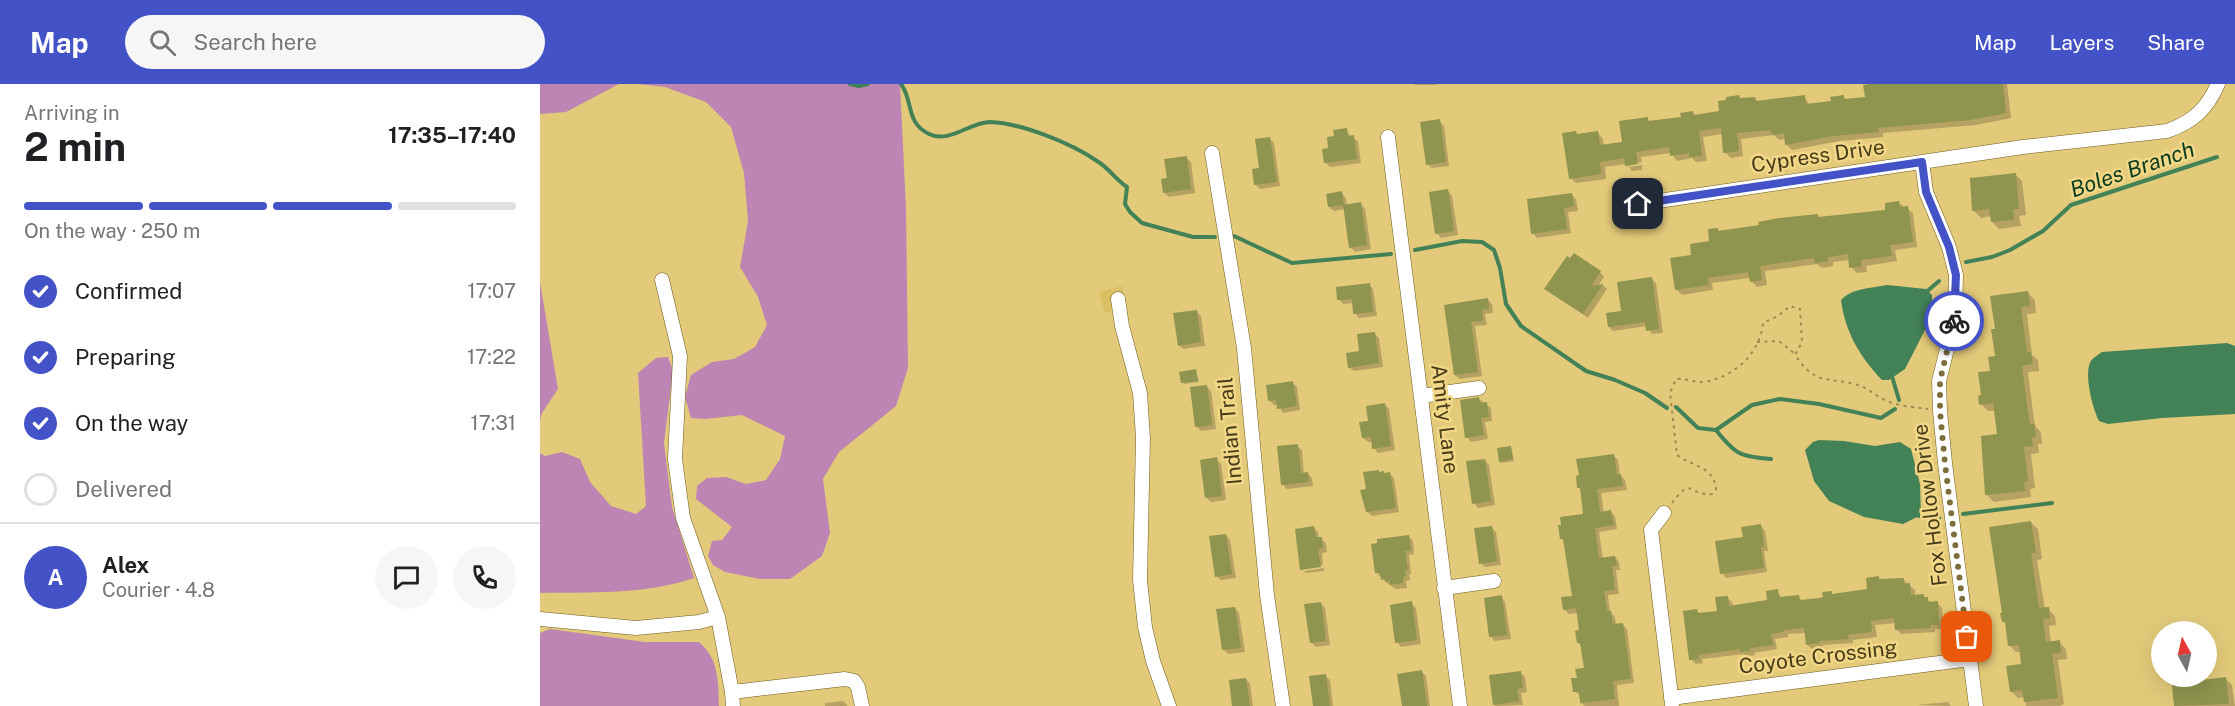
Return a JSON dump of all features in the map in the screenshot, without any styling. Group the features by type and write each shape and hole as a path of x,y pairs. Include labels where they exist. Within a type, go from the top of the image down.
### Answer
{"street":[{"name":"Cypress Drive","path":"1629,221 1638,204 2023,147 2168,131 2184,125 2199,114 2210,101 2218,84"},
{"name":"Amity Lane","path":"1388,137 1460,706"},
{"name":"Indian Trail","path":"1212,153 1244,348 1267,595 1283,706"},
{"name":"Fox Hollow Drive","path":"1922,162 1926,192 1949,247 1956,275 1955,317 1940,381 1940,411 1976,706"},
{"path":"662,280 680,356 675,459 683,518 718,617 733,699 845,680 854,681 858,687 862,706"},
{"path":"1118,299 1122,326 1140,393 1143,438 1140,580 1145,627 1153,661 1169,706"},
{"path":"1421,396 1479,388"},
{"path":"1664,513 1651,530 1671,702"},
{"path":"1444,588 1494,581"},
{"path":"540,619 636,628 699,622 718,617"},
{"name":"Coyote Crossing","path":"1671,702 1970,659"}],"path":[{"path":"1664,513 1683,489 1690,487 1707,495 1716,490 1712,474 1677,454 1670,393 1671,386 1676,379 1703,382 1738,369 1762,333 1763,323 1790,306 1800,309 1802,342 1795,355"},
{"path":"1757,342 1779,341 1816,377 1828,382 1858,385 1893,403 1940,411"}],"shaded area":[{"path":"540,84 619,84 566,112 540,114"},
{"path":"637,84 900,84 906,208 908,368 896,406 839,452 823,479 830,533 822,556 790,579 760,579 725,572 713,565 708,556 712,541 722,540 732,527 696,499 697,486 707,478 726,477 746,484 766,480 780,459 785,436 742,415 705,419 691,418 685,397 691,375 712,362 734,359 755,347 767,325 758,297 740,267 748,221 744,173 731,127 706,102 665,87"},
{"path":"540,282 558,389 542,413 540,421"},
{"path":"1887,285 1926,289 1932,295 1932,311 1905,369 1889,380 1882,380 1855,343 1846,323 1841,300 1856,291"},
{"path":"1122,286 1126,308 1105,313 1099,292"},
{"path":"2227,343 2235,346 2235,414 2108,424 2099,421 2092,400 2088,374 2091,361 2102,352"},
{"path":"668,357 673,370 664,443 672,507 694,578 637,590 540,593 540,453 545,456 562,452 580,459 590,482 611,506 636,514 646,506 638,373 656,358"},
{"path":"1819,440 1875,446 1900,442 1911,449 1920,484 1921,515 1903,524 1864,517 1829,501 1814,481 1805,450 1813,442"},
{"path":"550,629 645,642 699,642 714,663 718,679 719,706 540,706 540,633"}],"building":[{"path":"2003,84 2006,113 1970,120 1878,128 1879,132 1833,136 1785,145 1784,133 1772,135 1771,130 1737,133 1739,151 1723,153 1721,128 1699,131 1702,156 1689,157 1689,153 1670,156 1669,147 1636,152 1638,164 1625,166 1624,158 1600,162 1601,174 1569,179 1562,133 1576,131 1577,134 1598,131 1600,145 1622,142 1619,121 1648,117 1648,121 1681,117 1680,113 1693,111 1694,115 1719,111 1718,101 1739,95 1740,98 1755,97 1756,101 1805,95 1806,104 1831,101 1830,97 1844,95 1844,99 1865,97 1863,85"},
{"path":"1440,119 1446,162 1426,165 1420,122"},
{"path":"1347,128 1348,136 1354,135 1357,159 1324,163 1322,149 1328,148 1327,137 1334,136 1333,130"},
{"path":"1270,137 1277,182 1254,185 1252,169 1259,168 1255,139"},
{"path":"1187,156 1191,189 1163,193 1161,179 1167,178 1164,159"},
{"path":"2016,173 2019,209 2013,209 2014,220 1991,222 1989,209 1972,211 1970,178"},
{"path":"1448,189 1454,231 1435,234 1429,192"},
{"path":"1342,191 1344,205 1328,207 1326,194"},
{"path":"1572,193 1574,206 1564,208 1567,229 1531,234 1527,199"},
{"path":"1899,201 1900,207 1908,206 1913,242 1890,245 1892,256 1861,260 1862,266 1849,268 1848,254 1828,257 1828,261 1815,263 1814,258 1760,266 1762,280 1750,282 1748,272 1708,278 1709,285 1675,290 1670,258 1691,255 1690,244 1709,241 1708,229 1718,228 1718,231 1759,225 1758,222 1779,218 1818,214 1818,217 1885,210 1885,203"},
{"path":"1361,202 1367,245 1349,248 1343,205"},
{"path":"1574,253 1601,271 1591,286 1603,284 1583,314 1544,289 1567,256 1570,258"},
{"path":"1652,277 1659,329 1646,331 1645,322 1608,327 1606,313 1621,311 1617,282"},
{"path":"1370,283 1373,312 1353,314 1352,299 1337,300 1336,287"},
{"path":"2028,291 2030,306 2021,307 2027,352 2031,352 2033,364 2022,366 2030,424 2034,424 2036,437 2032,438 2033,446 2024,447 2028,481 2024,482 2025,491 1985,495 1981,436 1997,434 1993,403 1979,405 1978,396 1981,395 1978,372 1990,371 1988,357 1995,356 1991,329 1995,329 1990,296"},
{"path":"1488,298 1489,309 1482,310 1483,321 1471,322 1478,372 1454,375 1444,305"},
{"path":"1197,310 1201,342 1178,346 1173,313"},
{"path":"1375,332 1379,363 1348,368 1346,353 1359,351 1357,334"},
{"path":"1196,369 1198,381 1181,383 1179,372"},
{"path":"1293,381 1297,406 1277,409 1276,400 1268,401 1266,385"},
{"path":"1207,385 1212,425 1195,427 1190,387"},
{"path":"1479,397 1480,403 1487,402 1489,417 1481,418 1484,435 1465,438 1460,400"},
{"path":"1385,403 1391,446 1372,449 1371,437 1362,438 1359,422 1368,421 1366,406"},
{"path":"1298,444 1301,473 1308,472 1309,482 1281,485 1277,446"},
{"path":"1511,446 1513,459 1499,462 1497,448"},
{"path":"1614,454 1617,475 1621,474 1623,486 1597,489 1600,512 1611,510 1614,525 1595,528 1599,558 1615,556 1617,566 1612,566 1615,590 1604,591 1607,611 1611,611 1613,624 1623,623 1631,679 1613,681 1615,699 1580,703 1579,692 1573,692 1571,678 1577,678 1575,669 1584,668 1580,643 1577,643 1575,631 1579,630 1576,608 1563,610 1561,597 1572,596 1563,539 1560,539 1558,525 1561,525 1560,517 1583,514 1580,488 1577,488 1576,476 1579,475 1576,459"},
{"path":"1217,457 1222,496 1205,498 1200,460"},
{"path":"1485,459 1491,501 1472,504 1466,461"},
{"path":"1379,470 1384,473 1390,472 1396,508 1366,512 1360,490 1366,489 1363,472"},
{"path":"2031,521 2036,553 2031,553 2039,608 2049,607 2050,618 2043,619 2046,642 2060,640 2061,653 2052,654 2058,698 2024,702 2022,690 2010,692 2006,666 2021,664 2019,645 2008,646 2005,622 2002,622 2000,613 2002,613 1989,527"},
{"path":"1761,524 1764,568 1720,574 1715,541 1743,537 1741,527"},
{"path":"1314,526 1316,537 1322,537 1323,548 1318,549 1321,567 1300,570 1295,529"},
{"path":"1492,526 1497,561 1479,564 1474,528"},
{"path":"1226,534 1232,574 1215,577 1209,536"},
{"path":"1409,535 1411,550 1405,551 1408,570 1405,570 1406,576 1403,577 1403,583 1390,585 1390,581 1381,580 1380,573 1375,573 1371,544 1377,543 1377,539"},
{"path":"1879,576 1879,579 1904,578 1904,584 1910,583 1911,595 1924,594 1924,597 1928,597 1928,602 1938,601 1939,625 1931,625 1931,628 1895,630 1894,618 1871,621 1872,632 1848,635 1849,639 1819,641 1819,643 1806,645 1804,628 1784,630 1784,632 1771,634 1773,645 1750,648 1750,651 1740,652 1740,649 1698,655 1699,659 1689,660 1683,611 1697,609 1698,613 1717,611 1715,597 1728,596 1729,606 1767,600 1766,591 1778,589 1779,597 1799,595 1800,600 1819,598 1823,597 1822,592 1832,591 1832,594 1867,589 1866,578"},
{"path":"1502,595 1507,635 1489,637 1484,598"},
{"path":"1412,601 1417,640 1395,643 1390,605"},
{"path":"1321,602 1326,641 1310,643 1304,604"},
{"path":"1235,607 1241,648 1222,650 1216,609"},
{"path":"1422,670 1427,706 1402,706 1397,674"},
{"path":"1521,671 1523,688 1517,689 1519,701 1493,705 1489,675"},
{"path":"1326,674 1330,706 1313,706 1309,676"},
{"path":"2226,677 2229,704 2174,706 2172,687 2217,687 2217,678"},
{"path":"1246,678 1250,706 1232,706 1229,680"}],"waterway":[{"name":"Boles Branch","path":"850,84 859,86 868,84"},
{"name":"Boles Branch","path":"901,84 916,124 929,134 952,135 975,125 990,122 1016,126 1045,135 1074,147 1105,167 1127,187 1125,204 1142,223 1193,237 1215,237"},
{"name":"Boles Branch","path":"1966,262 1992,257 2010,250 2043,231 2071,205 2217,157"},
{"name":"Boles Branch","path":"1234,236 1292,263 1391,254"},
{"name":"Boles Branch","path":"1415,250 1462,241 1482,242 1494,250 1500,268 1506,304 1521,326 1586,371 1645,393 1667,408"},
{"name":"Boles Branch","path":"1924,294 1939,281"},
{"name":"Boles Branch","path":"1891,373 1899,400"},
{"name":"Boles Branch","path":"1676,407 1698,428 1716,430 1752,405 1780,399 1819,404 1881,418 1895,409"},
{"path":"1716,430 1739,453 1771,459"},
{"path":"1963,514 2052,503"},
{"path":"1916,515 1931,519 1939,518"}],"way so far":[{"path":"1954,321 1940,381 1940,411 1967,637"}],"route":[{"path":"1638,204 1922,162 1926,192 1949,247 1956,275 1954,321"}]}
